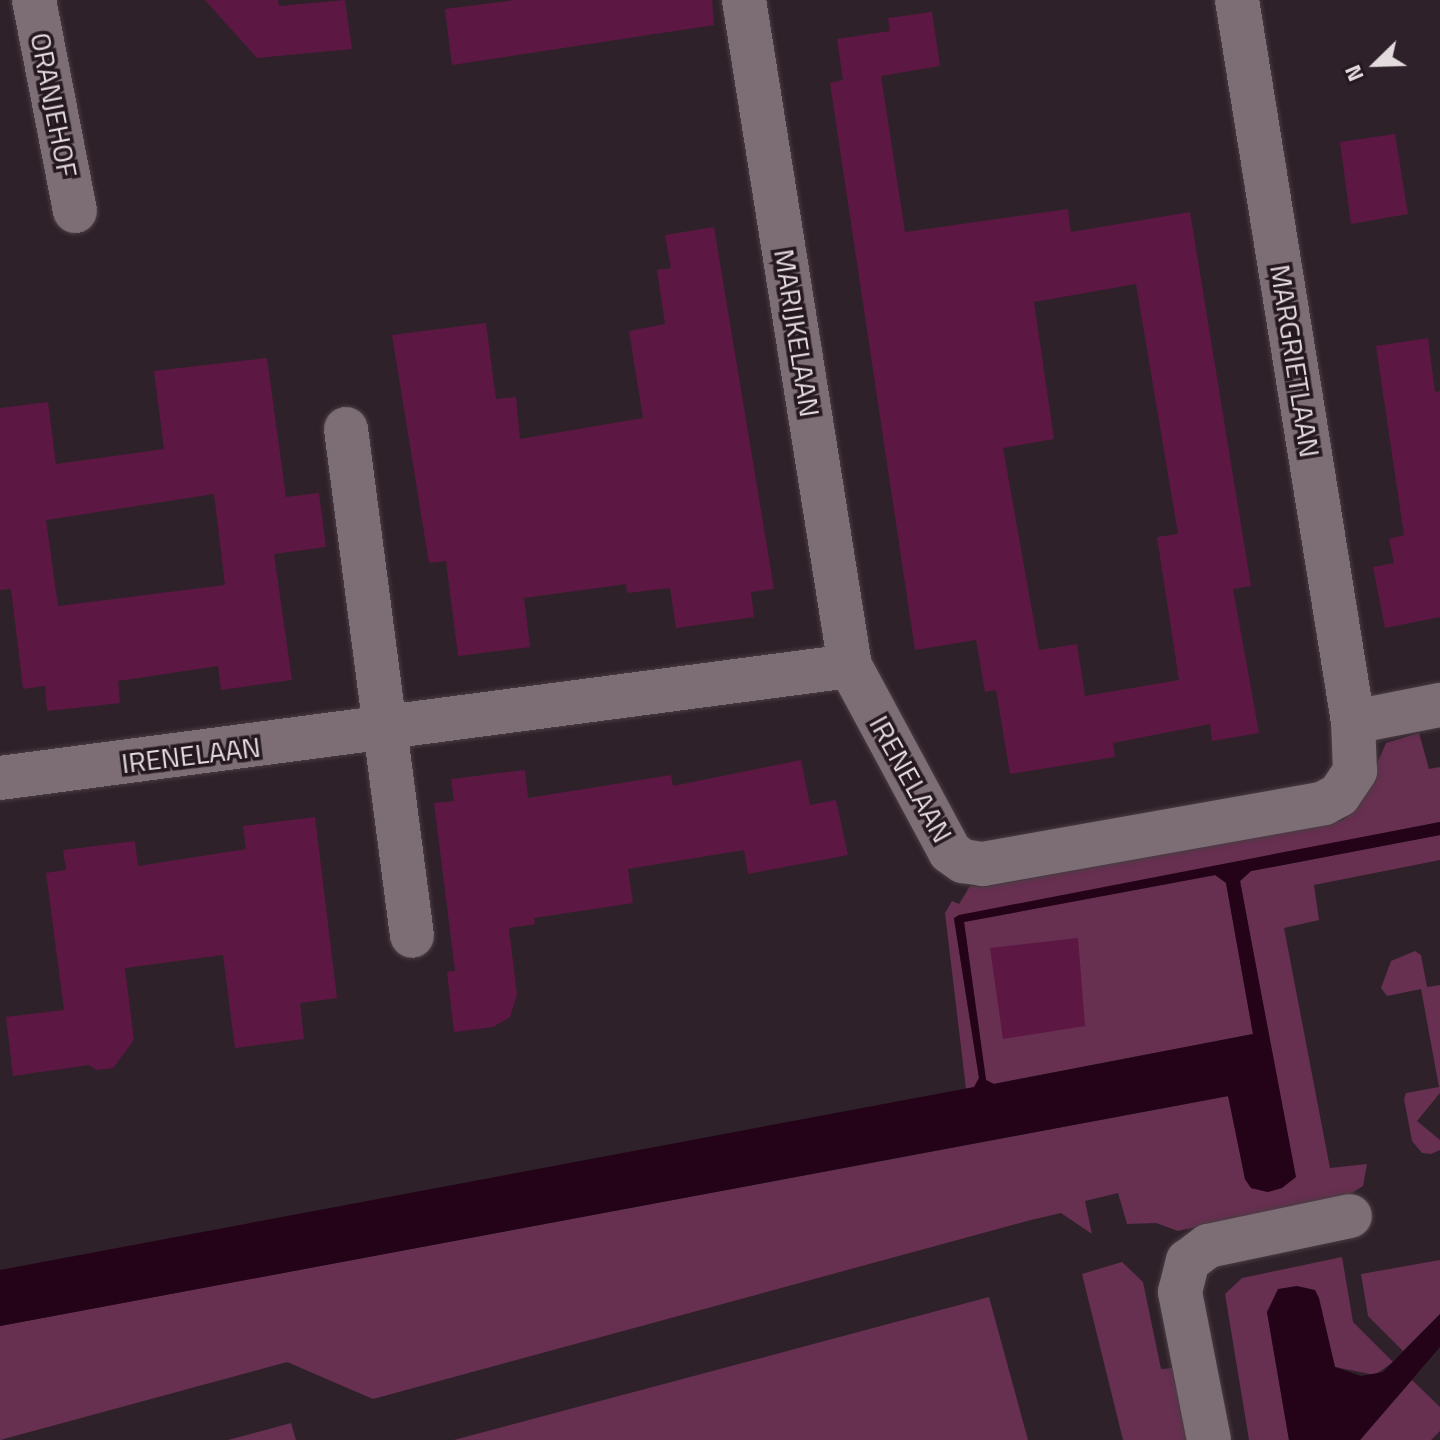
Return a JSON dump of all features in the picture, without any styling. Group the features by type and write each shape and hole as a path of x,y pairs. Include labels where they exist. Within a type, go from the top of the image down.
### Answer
{"street":[{"name":"ORANJEHOF","path":"34,0 75,211"},
{"name":"MARIJKELAAN","path":"744,0 850,666"},
{"name":"MARGRIETLAAN","path":"1237,0 1353,722"},
{"path":"346,429 412,936"},
{"name":"IRENELAAN","path":"0,778 383,730 850,666 950,852 963,861 983,864 1324,803 1339,795 1355,771 1353,722"},
{"path":"1353,722 1440,705"},
{"path":"1209,1440 1180,1292 1188,1261 1208,1246 1350,1216"}],"shaded area":[{"path":"1419,733 1429,769 1440,767 1440,822 954,919 979,1078 975,1087 966,1089 945,913 952,901 959,904 970,886 985,887 1343,820 1361,800 1386,743"},
{"path":"1440,822 1440,835 1251,871 1240,881 1296,1177 1282,1188 1268,1192 1251,1188 1245,1179 1228,1096 0,1326 0,1270 974,1087 979,1078 954,918","holes":["1215,875 1226,883 1253,1034 994,1084 986,1080 964,922"]},
{"path":"1440,835 1440,860 1314,885 1319,920 1284,928 1330,1168 1367,1164 1363,1186 1352,1193 1178,1231 1156,1223 1127,1224 1118,1193 1085,1201 1092,1234 1061,1213 373,1399 287,1362 0,1440 0,1326 1229,1096 1245,1179 1251,1188 1268,1192 1295,1177 1240,881 1251,871"},
{"path":"1216,875 1226,882 1253,1034 993,1084 986,1080 964,922"},
{"path":"1415,951 1421,955 1427,987 1440,985 1440,1093 1417,1121 1440,1140 1440,1150 1431,1154 1422,1153 1412,1141 1404,1099 1406,1093 1439,1087 1421,989 1387,996 1381,988 1391,961"},
{"path":"1342,1257 1353,1322 1393,1362 1375,1375 1335,1367 1315,1291 1267,1312 1289,1440 1249,1440 1225,1294 1242,1278"},
{"path":"1440,1260 1440,1314 1403,1351 1368,1316 1361,1274"},
{"path":"1122,1262 1143,1282 1161,1369 1173,1368 1187,1440 1123,1440 1082,1274"},
{"path":"1297,1286 1315,1290 1319,1298 1335,1367 1361,1376 1383,1372 1440,1314 1440,1347 1360,1440 1289,1440 1267,1312 1278,1289"},
{"path":"989,1297 1028,1440 454,1440"},
{"path":"1412,1380 1440,1407 1440,1431 1431,1440 1360,1440"},
{"path":"291,1423 296,1440 228,1440"}],"building":[{"path":"205,0 278,0 279,6 345,0 352,49 257,58"},
{"path":"515,0 712,0 714,25 452,65 445,9"},
{"path":"932,12 940,66 881,76 905,232 1068,209 1071,232 1190,212 1251,586 1233,589 1259,733 1212,741 1210,724 1113,743 1115,757 1010,774 996,690 985,692 976,640 915,650 830,83 843,80 837,39 890,31 888,18","holes":["1136,284 1178,534 1157,537 1179,680 1085,696 1077,644 1039,650 1003,448 1054,439 1034,302"]},
{"path":"1395,134 1408,214 1351,224 1340,142"},
{"path":"714,227 774,589 751,592 754,617 676,628 670,588 627,593 626,584 524,598 530,647 458,656 446,561 429,563 392,335 486,323 496,399 516,397 520,439 643,418 629,331 665,324 657,270 671,268 665,235"},
{"path":"1428,338 1435,392 1440,391 1440,617 1385,628 1373,567 1394,563 1389,539 1404,535 1376,346"},
{"path":"267,358 286,497 319,493 326,547 274,554 292,680 221,690 218,666 118,681 120,703 47,711 45,686 23,689 11,589 0,590 0,408 48,402 56,464 164,449 154,371","holes":["214,494 225,585 58,606 46,520"]},
{"path":"801,760 810,805 836,800 848,855 748,874 744,850 628,869 633,903 534,918 535,924 509,928 517,995 510,1017 493,1027 454,1032 447,972 455,971 434,803 454,801 451,779 525,770 528,798 671,775 673,786"},
{"path":"315,817 337,998 300,1003 304,1039 235,1048 223,955 125,968 134,1040 113,1068 96,1070 89,1065 13,1076 6,1017 64,1010 46,873 66,870 63,850 135,841 138,866 246,849 243,826"},
{"path":"1078,938 1085,1026 1003,1039 990,948"}]}
